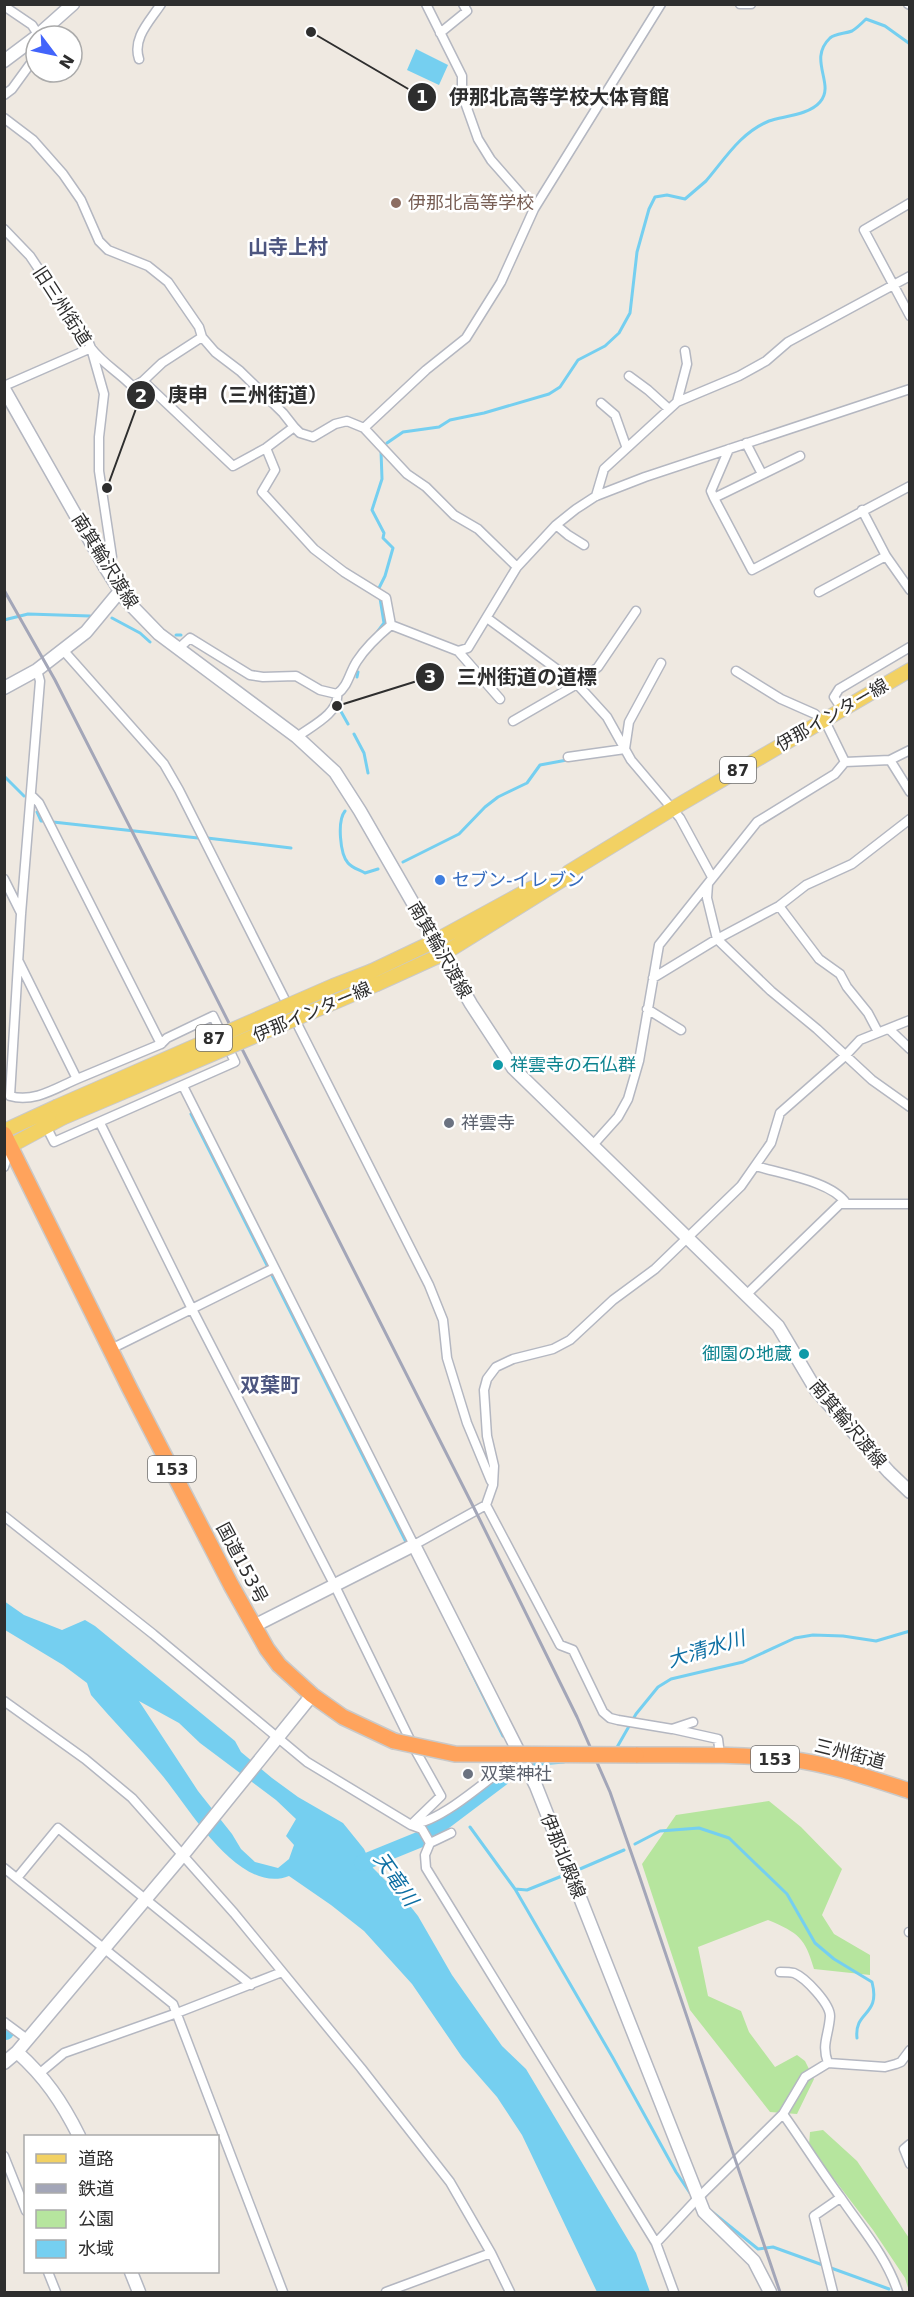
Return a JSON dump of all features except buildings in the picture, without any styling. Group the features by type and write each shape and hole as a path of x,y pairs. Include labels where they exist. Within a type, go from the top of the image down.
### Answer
{"highway":[{"name":"国道153号","path":"6,1137 111,1349 254,1626 279,1665 312,1695 343,1717 394,1741 455,1754 636,1755"},
{"name":"三州街道","path":"636,1755 720,1755 790,1760 858,1774 909,1791"}],"main road":[{"path":"50,24 73,4"},
{"path":"4,61 24,46"},
{"name":"南箕輪沢渡線","path":"4,388 120,591 159,634 297,737 323,760 345,786 471,1004 513,1068 746,1295 785,1336 816,1390 909,1492"},
{"path":"4,688 37,670 86,632 120,591"},
{"name":"伊那インター線","path":"6,1137 333,986 374,977 443,954 565,878 569,872 820,716 842,709 909,670"},
{"name":"伊那インター線","path":"374,977 562,872 569,872"},
{"path":"254,1626 414,1545"},
{"name":"伊那北殿線","path":"414,1545 536,1786 704,2212 754,2261 770,2292"},
{"path":"4,2063 17,2052 104,1950 312,1695"},
{"path":"17,2052 40,2073 66,2109 79,2135"},
{"path":"132,2273 139,2292"}],"street":[{"path":"139,59 136,51 137,41 163,4"},
{"path":"426,4 462,76 462,94 478,139 491,160 534,209"},
{"path":"440,33 467,11 463,4"},
{"path":"364,428 426,370 466,338 501,282 534,209 661,4"},
{"path":"740,4 751,4"},
{"path":"4,6 31,24"},
{"path":"4,95 12,89 24,72"},
{"path":"4,118 33,140 63,174 81,200 99,241 108,250 148,266 168,282 199,327 202,337 215,352 240,371 300,433 313,437 335,424 347,421 364,428 407,474 426,487 454,515 478,530 517,567"},
{"path":"909,203 864,230 909,316"},
{"name":"旧三州街道","path":"4,229 30,256 85,333 91,348 104,394 99,437 99,471 112,557 105,567"},
{"path":"596,496 604,469 626,446 677,402 739,376 766,361 788,342 909,276"},
{"path":"4,388 91,348 99,359 133,387 162,363 202,337"},
{"path":"677,402 687,364 685,351"},
{"path":"629,376 669,409"},
{"path":"143,381 235,470 294,427"},
{"path":"458,651 468,648 517,567 556,525 596,496 909,389"},
{"path":"601,402 615,415 626,446"},
{"path":"746,443 762,474"},
{"path":"266,447 275,470 262,492 314,549 344,572 386,598 391,625"},
{"path":"729,449 711,491 752,570 909,486"},
{"path":"714,498 800,456"},
{"path":"862,510 886,556 909,590"},
{"path":"556,525 568,536 584,545"},
{"path":"819,592 886,556"},
{"path":"513,721 577,684 598,667 636,611"},
{"path":"487,618 577,684 607,717 642,774 680,818 710,880 707,898 717,939 872,1080 909,1107"},
{"path":"391,625 458,651 500,699"},
{"path":"297,737 332,710 337,703 337,694 348,681 357,660 391,625"},
{"path":"178,648 190,638 250,675 296,676 321,690 337,694"},
{"path":"842,709 834,697 839,689 909,647"},
{"path":"63,650 164,764 179,790 429,1286 443,1320 447,1358 467,1423 493,1485"},
{"path":"625,749 629,722 661,663"},
{"path":"34,1097 54,1142 235,1062 213,1016 167,1038 161,1044 34,1097 10,1096 21,914 40,681 37,670"},
{"path":"736,671 781,699 820,716 844,762"},
{"path":"568,757 625,749"},
{"path":"844,762 890,760 909,750"},
{"path":"890,760 909,792"},
{"path":"592,1146 618,1117 628,1099 639,1061 659,945 756,822 835,774 844,762"},
{"path":"31,795 39,803 161,1044"},
{"path":"653,978 717,939 779,906 806,885 852,864 909,819"},
{"path":"4,879 21,914"},
{"path":"779,906 819,959 840,974 847,987 868,1013 878,1032"},
{"path":"19,962 78,1079"},
{"path":"4,1012 15,1007"},
{"path":"648,1010 681,1030"},
{"path":"183,1086 271,1269 414,1545 486,1505 493,1485 494,1466 487,1436 484,1390 490,1373 495,1367 513,1359 553,1349 570,1340 613,1300 655,1269 741,1186 771,1143 780,1113 860,1040 909,1020"},
{"path":"889,1029 909,1049"},
{"path":"100,1123 192,1309 335,1586 413,1746 441,1796 411,1825"},
{"path":"4,1167 6,1137"},
{"path":"756,1166 830,1188 846,1203"},
{"path":"746,1295 840,1204 909,1204"},
{"path":"111,1349 271,1269"},
{"path":"486,1505 560,1645 573,1650 579,1660 603,1712 610,1718 718,1739 720,1755"},
{"path":"4,1516 153,1634 276,1740 307,1762 411,1825 422,1829 430,1843"},
{"path":"4,1701 85,1759 132,1798 184,1852 450,2182 491,2253 510,2292"},
{"path":"672,1729 693,1722"},
{"path":"411,1825 423,1824 522,1761"},
{"path":"17,1878 58,1828 251,1985"},
{"path":"451,1833 430,1843 425,1855 426,1868 656,2243 674,2292"},
{"path":"4,1868 173,2004 283,2292"},
{"path":"40,2073 64,2053 177,2013 282,1972"},
{"path":"780,1972 793,1972 803,1979 828,2006 830,2015 824,2051 828,2063"},
{"path":"4,2022 27,2038"},
{"path":"656,2243 783,2114 805,2077 828,2063 885,2067 901,2062 909,2050"},
{"path":"783,2114 840,2198 874,2243 893,2277 898,2292"},
{"path":"909,2144 904,2149 909,2164"},
{"path":"4,2156 24,2206"},
{"path":"833,2292 814,2216 840,2198"},
{"path":"386,2292 491,2253"},
{"path":"49,2273 56,2292"}],"green space":[{"path":"769,1801 801,1827 842,1869 822,1915 834,1934 870,1955 870,1975 814,1969 804,1943 794,1933 768,1920 698,1947 708,1996 741,2011 749,2032 775,2067 797,2055 805,2061 814,2079 797,2114 770,2112 690,2010 642,1864 676,1815"},
{"path":"823,2130 857,2161 909,2238 909,2291 905,2278 873,2230 834,2179 808,2158 810,2132"}],"water":[{"path":"416,49 448,65 439,85 407,70"},
{"path":"4,1601 24,1615 62,1630 85,1620 235,1741 241,1752 272,1778 298,1797 343,1823 364,1849 373,1868 418,1916 452,1975 502,2046 526,2069 636,2253 650,2292 597,2292 522,2135 497,2097 462,2057 412,1984 364,1931 289,1876 270,1879 252,1873 234,1861 200,1826 153,1764 91,1695 87,1683 63,1665 5,1630","holes":["139,1701 179,1723 200,1743 276,1800 296,1819 286,1836 294,1845 289,1859 278,1868 255,1862 241,1849 198,1791"]}],"waterway":[{"path":"387,443 403,432 439,427 450,420 484,413 549,394 560,387 578,360 605,346 619,333 630,313 637,252 649,209 655,197 667,195 685,199 706,181 741,139 750,132 769,121 810,110 820,102 825,88 821,55 824,46 832,36 852,31 866,19 885,26 910,44"},
{"path":"379,588 393,548 383,538 384,533 372,510 382,479 381,451"},
{"path":"378,631 384,623 380,598"},
{"path":"4,620 28,614 90,616"},
{"path":"112,618 140,633 150,642"},
{"path":"176,635 181,635"},
{"path":"357,677 358,672"},
{"path":"252,679 278,680"},
{"path":"339,708 348,724"},
{"path":"354,734 364,753 368,773"},
{"path":"403,862 459,834 498,797 527,783 540,765 567,760"},
{"path":"4,776 24,796"},
{"path":"345,811 340,829 345,859 365,873 378,869"},
{"path":"37,812 41,821 44,821"},
{"path":"53,822 198,838"},
{"path":"207,838 291,848"},
{"path":"191,1114 406,1542"},
{"name":"大清水川","path":"616,1749 636,1714 658,1687 671,1679 743,1662 795,1638 813,1635 843,1636 876,1641 910,1631"},
{"path":"465,1659 503,1736"},
{"name":"大清水川","path":"529,1765 564,1762"},
{"name":"大清水川","path":"362,1863 421,1839 518,1766"},
{"path":"470,1827 515,1889 527,1890 567,1874"},
{"path":"635,1844 660,1831 699,1828 729,1838 787,1894 815,1943 834,1959 872,1982 873,2002 859,2022 857,2038"},
{"path":"573,1872 624,1850"},
{"path":"515,1889 690,2193"},
{"path":"711,2211 758,2249 773,2247 889,2289"}],"railway":[{"path":"4,590 55,680 139,845 577,1717 610,1792 780,2292"}],"place":[{"name":"伊那北高等学校大体育館","path":"311,32"},
{"name":"伊那北高等学校","path":"396,203"},
{"name":"庚申（三州街道）","path":"107,488"},
{"name":"三州街道の道標","path":"337,706"},
{"name":"セブン-イレブン","path":"440,880"},
{"name":"祥雲寺の石仏群","path":"498,1065"},
{"name":"祥雲寺","path":"449,1123"},
{"name":"御園の地蔵","path":"804,1354"},
{"name":"双葉神社","path":"468,1774"}],"district":[{"name":"山寺上村","path":"288,247"},
{"name":"双葉町","path":"270,1385"}],"water label":[{"name":"天竜川","path":"396,1879"}]}
